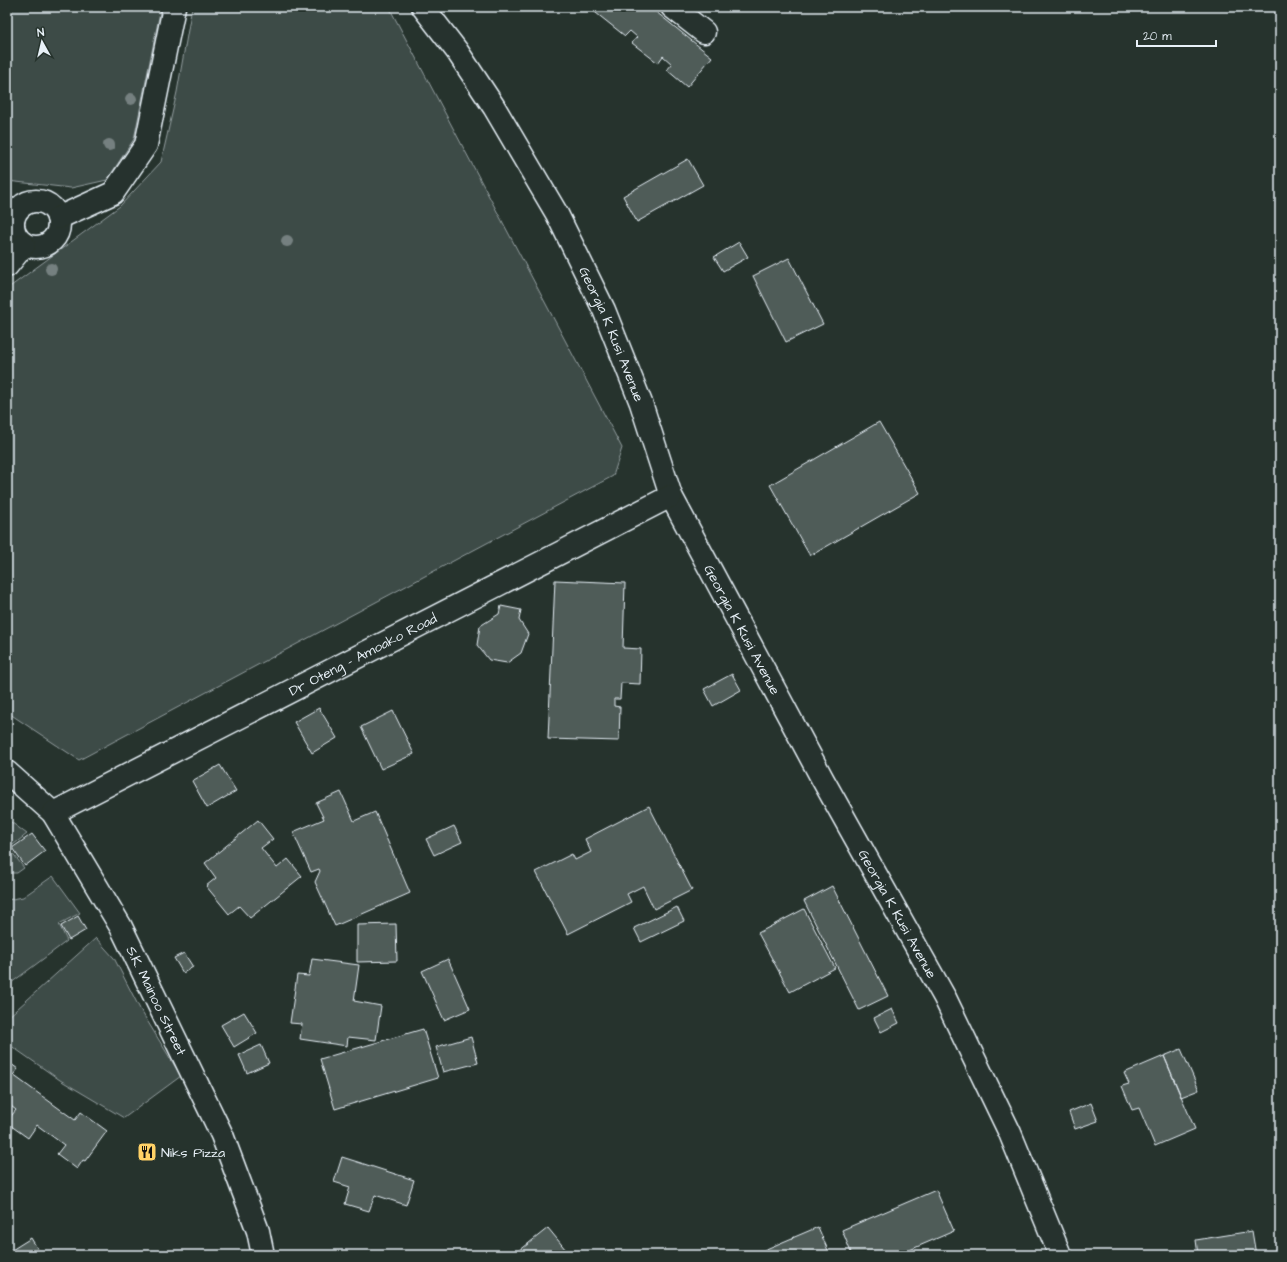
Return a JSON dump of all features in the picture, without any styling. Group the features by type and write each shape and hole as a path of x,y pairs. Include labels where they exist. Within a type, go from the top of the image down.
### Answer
{"street":[{"path":"58,218 113,193 146,145 174,7"},
{"name":"Georgia K Kusi Avenue","path":"423,7 474,76 557,214 604,310 641,403 671,496 823,780 945,998 1010,1133 1060,1255"},
{"path":"672,7 704,32"},
{"path":"38,201 47,204 54,210 58,218 59,227 51,242 42,247 33,248 24,245 18,239 14,231 13,222 16,213 14,203 38,201"},
{"path":"7,266 24,245"},
{"name":"Dr Oteng - Amoako Road","path":"53,813 671,496"},
{"name":"S.K. Mainoo Street","path":"7,772 53,813 121,927 222,1135 258,1232 263,1255"}],"shaded area":[{"path":"7,7 161,7 134,139 107,180 71,188 7,181"},
{"path":"192,7 389,7 622,448 613,476 79,760 7,712 7,289 120,206 161,162 177,92"},
{"path":"7,819 27,834 9,848 24,868 17,873 7,873"},
{"path":"53,876 80,913 59,924 67,941 7,986 7,900 23,897"},
{"path":"96,938 114,958 140,1009 181,1076 124,1118 60,1080 7,1043 7,1018"}],"building":[{"path":"593,7 650,7 712,57 687,87 667,70 672,64 663,56 658,63 632,43 637,37 630,31 625,36 591,9"},
{"path":"688,159 703,185 637,222 623,196"},
{"path":"739,242 748,257 723,271 714,257"},
{"path":"789,258 823,324 786,342 753,276"},
{"path":"879,422 920,493 810,556 770,485"},
{"path":"555,580 625,583 623,648 641,649 640,684 621,683 620,699 614,699 614,706 620,707 619,741 548,739"},
{"path":"501,606 521,610 519,620 528,634 521,653 507,663 489,660 477,645 480,626 499,614"},
{"path":"732,674 741,690 713,706 704,689"},
{"path":"319,708 337,738 312,753 294,722"},
{"path":"393,711 414,754 381,769 361,727"},
{"path":"220,765 236,791 207,808 192,781"},
{"path":"341,792 354,821 375,812 410,893 335,926 315,882 320,871 319,869 311,872 293,832 324,819 316,803"},
{"path":"649,806 692,890 654,909 643,886 627,894 631,902 568,934 536,872 572,854 575,860 591,852 585,839"},
{"path":"258,820 273,839 261,848 277,868 288,859 302,876 250,918 239,906 229,914 206,886 216,878 205,863"},
{"path":"454,826 462,842 434,855 426,839"},
{"path":"32,834 45,851 25,866 12,848"},
{"path":"832,886 888,996 859,1010 804,901"},
{"path":"677,907 684,921 641,942 634,928"},
{"path":"804,909 835,968 790,992 758,933"},
{"path":"78,916 86,930 69,940 61,926"},
{"path":"396,924 397,961 357,962 357,925"},
{"path":"184,953 193,967 183,973 174,958"},
{"path":"312,959 359,965 354,1001 381,1006 376,1040 348,1037 347,1046 300,1039 302,1024 290,1023 297,975 309,976"},
{"path":"448,959 470,1009 444,1020 422,971"},
{"path":"892,1009 899,1023 881,1032 874,1018"},
{"path":"244,1012 257,1033 234,1047 221,1025"},
{"path":"423,1029 438,1078 335,1109 320,1059"},
{"path":"471,1037 478,1063 443,1072 436,1047"},
{"path":"261,1045 269,1063 247,1073 239,1055"},
{"path":"1181,1049 1199,1090 1181,1097 1164,1056"},
{"path":"1164,1056 1195,1129 1155,1146 1139,1108 1132,1110 1122,1086 1129,1084 1124,1073"},
{"path":"7,1061 18,1069 13,1075 75,1120 81,1112 107,1131 85,1161 83,1160 77,1169 57,1154 64,1145 37,1125 28,1138 7,1123 16,1110 7,1103"},
{"path":"1091,1103 1098,1121 1075,1129 1069,1112"},
{"path":"342,1157 414,1180 406,1205 375,1195 369,1211 345,1204 350,1187 334,1182"},
{"path":"936,1190 954,1231 898,1255 852,1255 842,1230"},
{"path":"818,1227 830,1255 767,1255 764,1250"},
{"path":"548,1228 566,1250 560,1255 514,1255"},
{"path":"1252,1231 1256,1255 1198,1255 1196,1240"},
{"path":"31,1238 40,1253 37,1255 7,1255 7,1253"},
{"path":"612,1250 613,1255 595,1255"}],"place":[{"name":"Niks Pizza","path":"147,1152"}]}
